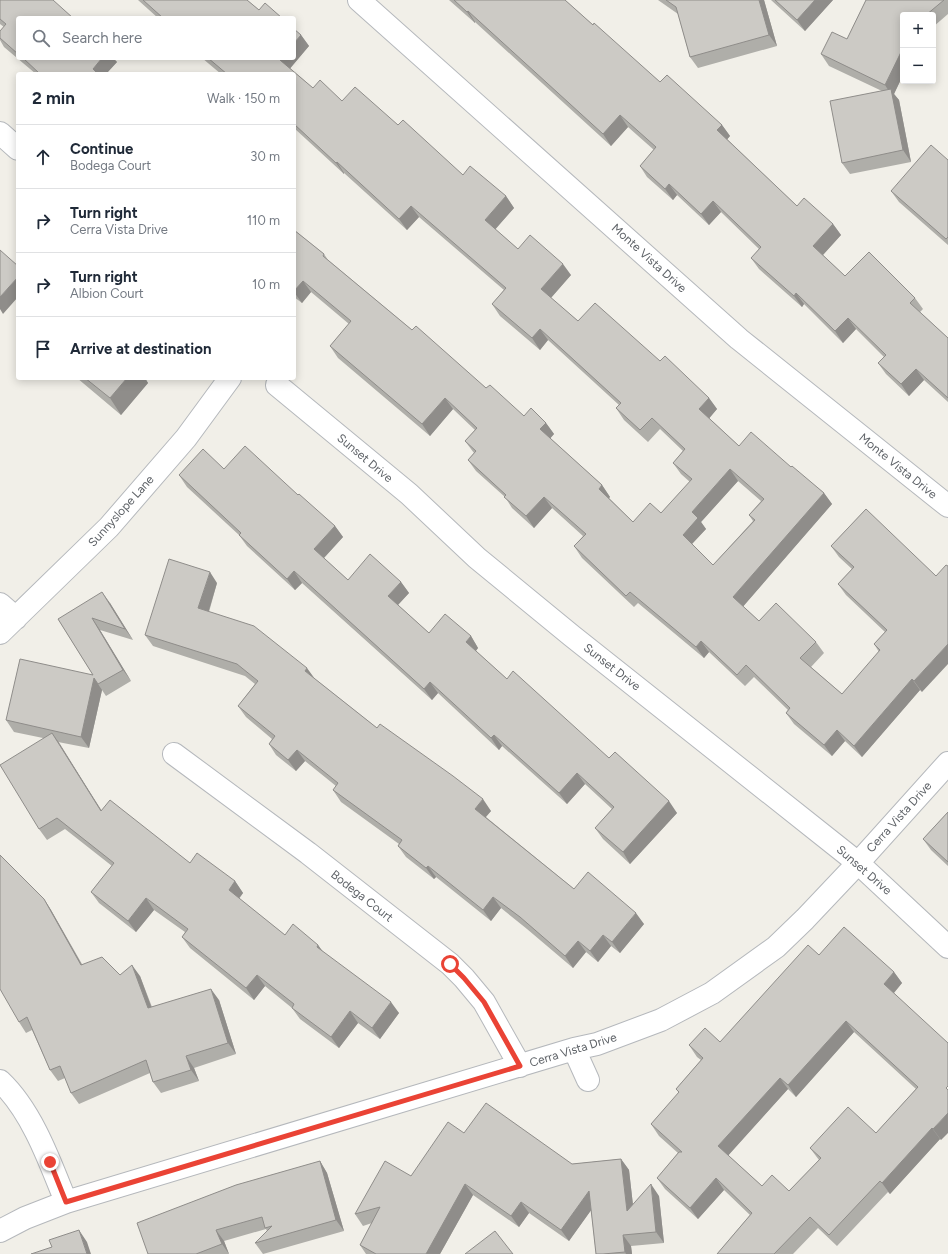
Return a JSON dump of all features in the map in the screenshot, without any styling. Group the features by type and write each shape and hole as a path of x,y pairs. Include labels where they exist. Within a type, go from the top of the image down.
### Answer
{"street":[{"name":"Monte Vista Drive","path":"365,2 739,339 948,506"},
{"path":"0,132 16,147"},
{"name":"Sunnyslope Lane","path":"0,634 8,611 109,527 186,438 229,380"},
{"name":"Sunset Drive","path":"277,385 409,494 477,558 566,631 858,863 948,947"},
{"name":"Bodega Court","path":"174,754 308,854 450,964 484,1002 520,1066"},
{"name":"Cerra Vista Drive","path":"0,1231 25,1218 66,1202 574,1049 597,1044 660,1020 712,993 776,947 858,863 948,763"},
{"path":"574,1049 588,1080"},
{"path":"0,1081 24,1110 50,1162 66,1202"}],"building":[{"path":"0,0 53,0 71,16 16,16 16,52 0,38 0,31 6,24 0,19"},
{"path":"143,0 247,0 259,10 265,3 280,16 161,16"},
{"path":"454,0 565,0 593,25 594,23 660,82 667,75 722,125 717,130 797,206 804,198 833,224 813,246 845,276 869,252 915,298 910,303 948,338 948,398 916,369 901,384 878,363 886,355 848,318 835,331 796,293 794,296 751,258 761,247 713,201 701,214 669,184 665,189 640,166 656,147 620,115 603,134"},
{"path":"666,0 759,0 769,35 690,57 676,7"},
{"path":"775,0 815,0 797,20"},
{"path":"866,0 944,0 930,12 900,12 900,54 885,85 821,54 832,32 847,39"},
{"path":"296,31 301,35 296,41"},
{"path":"25,60 100,60 93,69 96,72 38,72"},
{"path":"210,60 280,60 294,72 225,72"},
{"path":"296,74 313,88 320,80 342,101 355,87 398,125 403,120 463,175 470,166 506,196 485,220 518,249 530,235 563,264 541,289 578,321 595,303 660,361 665,356 709,398 699,409 739,446 751,432 791,467 792,466 824,493 733,597 759,621 776,603 816,642 800,658 842,694 880,650 874,644 887,630 838,584 854,567 831,546 866,509 936,576 946,565 948,566 948,644 914,681 912,679 854,746 837,730 824,745 786,713 790,708 746,665 737,675 701,641 696,647 630,592 626,596 574,546 586,534 544,497 526,516 504,497 506,495 468,460 476,451 465,441 477,428 445,398 422,424 330,346 351,321 303,281 296,289 296,232 412,330 416,326 486,388 490,385 524,416 531,408 546,423 540,429 602,485 599,489 633,522 650,503 661,513 692,479 673,463 685,449 652,418 640,430 616,408 621,403 540,329 532,338 492,304 506,288 411,206 399,219 337,162 336,163 296,126","holes":["730,469 764,499 749,515 755,520 713,565 683,535 698,518 692,512"]},
{"path":"891,89 903,150 842,163 830,101"},
{"path":"931,145 948,160 948,237 946,239 891,191"},
{"path":"0,250 16,264 16,279 0,297"},
{"path":"88,380 125,380 110,398"},
{"path":"245,446 298,495 299,494 335,526 314,549 348,580 370,554 401,582 388,596 429,633 445,614 471,636 466,642 507,679 513,671 609,758 615,752 669,801 623,852 595,828 614,807 577,773 559,793 494,735 491,738 430,682 424,689 294,571 287,579 239,535 241,533 179,475 203,449 224,469"},
{"path":"169,559 210,572 198,608 254,626 307,668 305,671 377,728 380,724 483,799 475,809 574,889 588,872 636,913 612,942 603,935 590,951 578,941 565,956 520,917 493,897 483,910 428,866 426,868 398,846 402,840 333,790 338,783 297,750 288,760 269,744 275,736 238,706 258,681 237,664 145,635"},
{"path":"102,592 125,629 92,618 123,670 98,684 94,678 81,737 6,720 20,659 93,675 58,619"},
{"path":"52,733 101,811 110,800 190,863 197,853 235,881 229,890 285,935 293,924 318,945 317,947 391,1002 372,1028 350,1011 331,1037 292,1008 294,1004 257,975 246,988 182,937 188,929 146,898 128,921 91,892 114,863 57,818 39,829 0,765"},
{"path":"948,812 948,862 923,839"},
{"path":"0,855 44,899 81,965 102,957 120,975 132,965 148,1008 211,989 228,1043 186,1056 191,1070 153,1082 146,1060 71,1093 60,1066 50,1070 27,1017 19,1022 0,989"},
{"path":"844,927 894,972 884,984 948,1043 948,1086 946,1088 948,1090 948,1113 933,1129 932,1128 882,1183 880,1181 829,1235 810,1217 774,1254 717,1254 752,1213 716,1178 690,1208 657,1178 679,1152 682,1152 651,1124 679,1092 676,1089 703,1058 689,1045 705,1028 720,1042 808,945 819,955","holes":["846,1021 918,1087 876,1133 848,1107 810,1148 821,1158 789,1191 772,1175 762,1186 718,1146 780,1078 788,1085"]},
{"path":"486,1103 572,1164 621,1159 627,1211 651,1184 656,1232 623,1235 625,1252 596,1254 589,1191 561,1230 521,1202 511,1216 465,1184 426,1254 376,1254 360,1245 380,1207 355,1214 385,1161 411,1176 448,1122 464,1133"},
{"path":"320,1161 336,1220 255,1243 272,1226 265,1228 262,1217 216,1230 222,1244 196,1254 148,1254 137,1223 236,1185"},
{"path":"79,1230 87,1254 31,1254 52,1247 49,1240"},
{"path":"495,1231 513,1254 465,1254"}],"route":[{"path":"50,1162 66,1202 520,1066 484,1002 450,964"}]}
